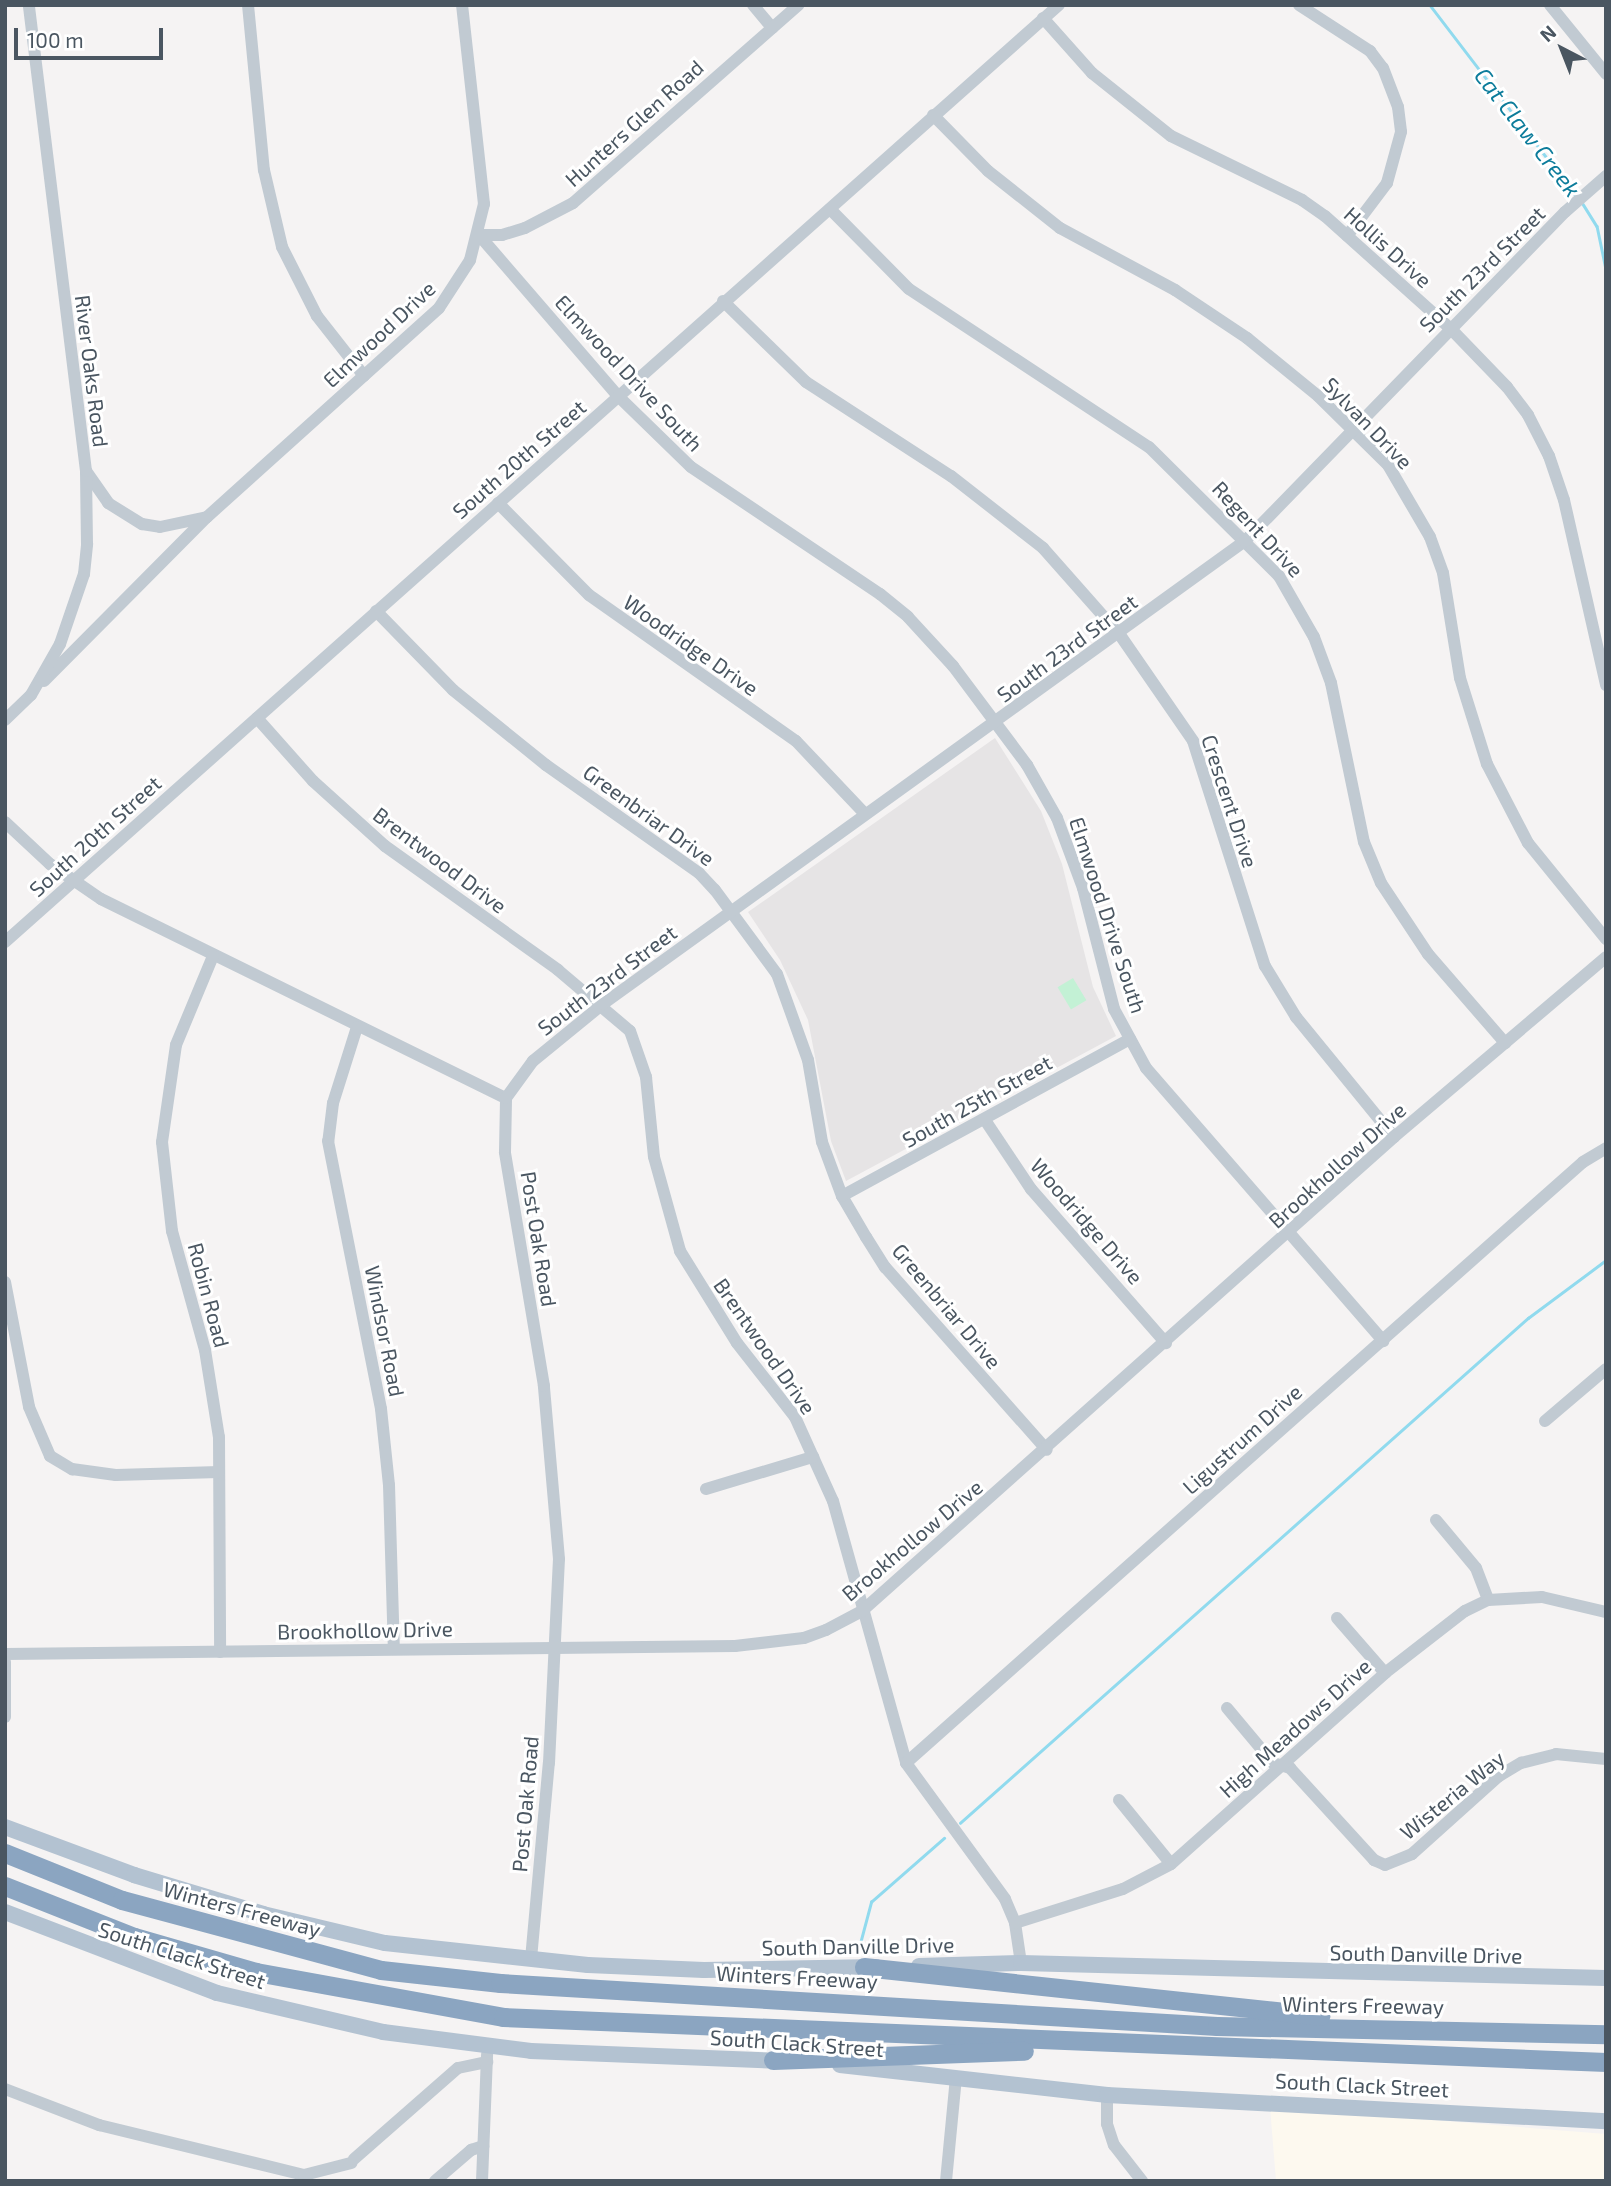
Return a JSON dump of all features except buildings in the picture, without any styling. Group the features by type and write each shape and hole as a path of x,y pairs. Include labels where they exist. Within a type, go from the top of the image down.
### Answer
{"highway":[{"name":"Winters Freeway","path":"5,1853 122,1900 381,1970 500,1983 1217,2026 1415,2027 1606,2034"},
{"path":"5,1886 134,1937 256,1972 503,2017 1606,2062"},
{"path":"864,1967 1415,2027"},
{"path":"773,2060 1205,2047"}],"main road":[{"name":"South Danville Drive","path":"5,1827 134,1875 263,1914 385,1943 531,1959 704,1970 1021,1963 1602,1977"},
{"name":"South Clack Street","path":"5,1912 76,1943 217,1993 383,2032 488,2043 531,2051 773,2060 956,2077 1107,2095 1606,2121"},
{"path":"1580,2119 1606,2111"},
{"path":"1580,2119 1606,2131"}],"street":[{"name":"River Oaks Road","path":"5,720 31,695 60,644 84,574 86,471 29,5"},
{"path":"248,5 264,170 282,247 317,316 364,376"},
{"name":"Elmwood Drive","path":"31,695 207,517 439,308 457,285 478,235 484,204 462,5"},
{"path":"753,5 772,27"},
{"name":"Hunters Glen Road","path":"478,235 502,235 525,228 573,203 798,5"},
{"name":"South 20th Street","path":"5,942 1059,5"},
{"path":"1300,5 1370,51 1383,68 1398,107 1401,132 1387,183 1347,236"},
{"path":"1550,5 1606,74"},
{"name":"Hollis Drive","path":"1043,18 1092,73 1171,136 1302,200 1347,236 1450,328 1507,387 1528,415 1549,456 1564,500 1606,685"},
{"name":"Sylvan Drive","path":"933,115 988,171 1059,228 1175,290 1247,338 1351,428 1388,465 1430,537 1443,573 1460,678 1475,731 1504,800 1528,843 1606,939"},
{"name":"South 23rd Street","path":"506,1098 533,1061 603,1004 865,814 1120,635 1245,541 1351,428 1565,212 1606,176"},
{"name":"Regent Drive","path":"830,209 909,289 1149,447 1288,587 1314,637 1331,683 1364,842 1381,883 1428,954 1505,1043"},
{"name":"Elmwood Drive South","path":"478,235 619,397 712,485 842,568 908,617 997,722 1044,793 1073,853 1104,981 1130,1039 1168,1099 1383,1341"},
{"name":"Crescent Drive","path":"723,301 806,382 951,476 1043,548 1120,635 1193,741 1265,966 1296,1017 1394,1137"},
{"name":"Elmwood Drive","path":"86,471 108,503 142,524 160,527 207,517"},
{"name":"Woodridge Drive","path":"498,503 589,595 796,741 865,814"},
{"name":"Greenbriar Drive","path":"376,611 453,690 546,765 699,873 732,911 778,974 794,1013 808,1060 822,1142 842,1196 885,1268 1046,1450"},
{"name":"Brentwood Drive","path":"257,718 313,781 385,846 603,1004 630,1031 646,1077 664,1207 680,1251 722,1322 795,1417 833,1501 906,1763 922,1790 993,1880 1015,1923 1021,1963"},
{"path":"5,822 74,882 213,956 506,1098"},
{"name":"Robin Road","path":"213,956 176,1045 162,1142 172,1231 213,1394 219,1472 220,1652"},
{"name":"Brookhollow Drive","path":"5,1654 735,1646 804,1638 862,1611 1288,1235 1394,1137 1606,957"},
{"name":"Windsor Road","path":"358,1027 333,1103 328,1142 382,1409 389,1485 394,1649"},
{"name":"South 25th Street","path":"842,1196 1130,1039"},
{"name":"Post Oak Road","path":"506,1098 505,1152 544,1386 559,1559 556,1646 531,1959"},
{"name":"Woodridge Drive","path":"985,1119 1031,1189 1166,1343"},
{"name":"Ligustrum Drive","path":"906,1763 1583,1162 1606,1148"},
{"path":"5,1282 29,1407 50,1456 72,1469 117,1475 219,1472"},
{"path":"1545,1421 1606,1369"},
{"path":"706,1489 813,1457"},
{"path":"1436,1520 1476,1568 1488,1600"},
{"name":"High Meadows Drive","path":"1015,1923 1123,1889 1171,1864 1445,1622 1488,1600 1542,1597 1606,1612"},
{"path":"1337,1618 1385,1673"},
{"path":"5,1662 5,1717"},
{"path":"1227,1708 1273,1763 1282,1765"},
{"name":"Wisteria Way","path":"1282,1765 1290,1768 1374,1860 1385,1865 1412,1854 1499,1776 1521,1763 1556,1754 1606,1759"},
{"path":"1119,1800 1171,1864"},
{"path":"482,2181 488,2043"},
{"path":"5,2089 99,2125 304,2175 352,2161 458,2068 487,2062"},
{"path":"946,2181 956,2077"},
{"path":"1107,2095 1107,2124 1114,2145 1142,2181"},
{"path":"435,2181 471,2150 484,2146"}],"shaded area":[{"path":"995,738 1041,811 1062,864 1093,987 1116,1036 846,1181 831,1141 808,1020 780,960 748,912"},
{"path":"1270,2107 1606,2134 1606,2181 1276,2181"}],"green space":[{"path":"1073,978 1086,1000 1071,1010 1058,987"}],"waterway":[{"name":"Cat Claw Creek","path":"1430,5 1576,196"},
{"name":"Cat Claw Creek","path":"1583,204 1597,226 1606,269"},
{"path":"960,1823 1528,1318 1606,1260"},
{"path":"858,1951 871,1902 944,1838"}]}
